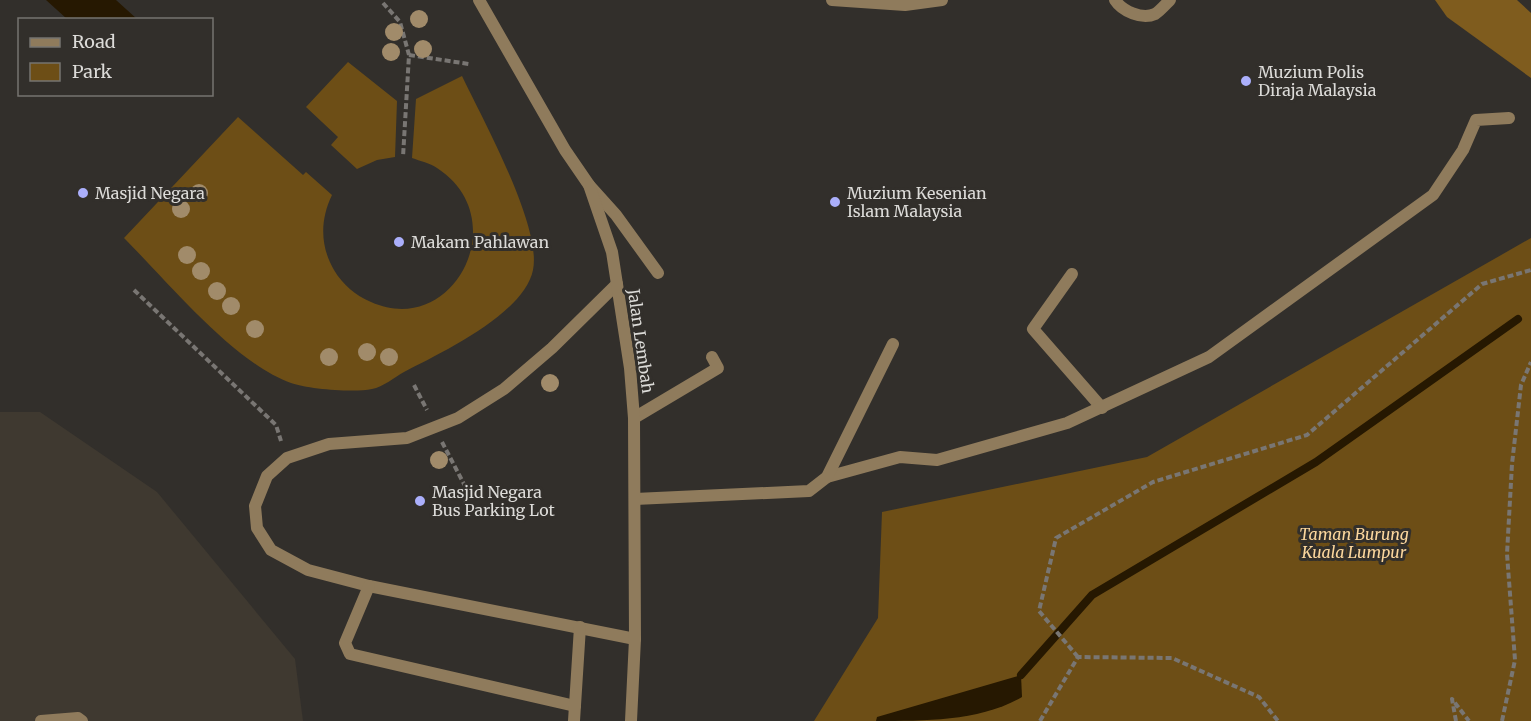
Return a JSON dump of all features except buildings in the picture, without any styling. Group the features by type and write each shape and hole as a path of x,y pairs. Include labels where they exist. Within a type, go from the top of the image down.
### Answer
{"street":[{"name":"Jalan Lembah","path":"479,0 565,150 589,185 612,252 630,368 634,418 635,639 631,721"},
{"path":"832,0 905,5 942,0"},
{"path":"1115,0 1120,8 1136,15 1154,14 1170,0"},
{"path":"635,499 809,491 827,477 900,457 936,460 1067,423 1102,408 1209,357 1433,195 1462,150 1476,120 1509,118"},
{"path":"589,185 616,215 658,273"},
{"path":"1072,274 1033,329 1102,408"},
{"path":"617,284 552,348 504,389 458,418 407,438 329,444 287,458 267,476 255,506 256,528 271,550 308,570 369,586 635,639"},
{"path":"827,477 892,344"},
{"path":"634,418 718,368 712,357"},
{"path":"369,586 345,643 350,654 575,706"},
{"path":"574,721 580,627"},
{"path":"40,721 78,718 82,721"}],"path":[{"path":"383,3 400,22 409,55 403,157"},
{"path":"409,55 469,64"},
{"path":"1278,721 1259,697 1172,658 1078,657 1039,611 1056,538 1153,482 1307,435 1482,284 1531,270"},
{"path":"134,290 276,425 287,458"},
{"path":"1502,721 1515,660 1507,554 1512,464 1521,386 1531,362"},
{"path":"1040,721 1078,657"},
{"path":"1456,721 1452,699 1469,721"}],"shaded area":[{"path":"46,0 116,0 136,18 66,18"},
{"path":"1435,0 1517,0 1531,13 1531,78 1447,17"},
{"path":"0,412 40,412 157,492 295,659 303,721 0,721"},
{"path":"1021,675 1022,697 989,711 933,720 876,721 877,717"}],"green space":[{"path":"348,62 397,101 395,157 377,160 357,169 331,145 338,137 306,107"},
{"path":"462,76 496,144 520,200 529,227 533,270 526,286 514,302 498,317 459,343 380,386 354,391 319,389 291,383 269,373 247,358 203,320 124,238 238,117 303,175 306,172 332,195 325,214 324,242 329,261 345,285 371,302 401,309 427,304 449,289 464,268 472,242 471,215 460,190 437,168 412,158 416,99"},
{"name":"Taman Burung Kuala Lumpur","path":"1531,238 1531,721 814,721 878,618 882,512 1147,457"}],"waterway":[{"path":"1021,675 1092,595 1316,462 1518,319"}],"place":[{"name":"Muzium Polis Diraja Malaysia","path":"1246,81"},
{"name":"Masjid Negara","path":"83,193"},
{"name":"Muzium Kesenian Islam Malaysia","path":"835,202"},
{"name":"Makam Pahlawan","path":"399,242"},
{"name":"Masjid Negara Bus Parking Lot","path":"420,501"}]}
